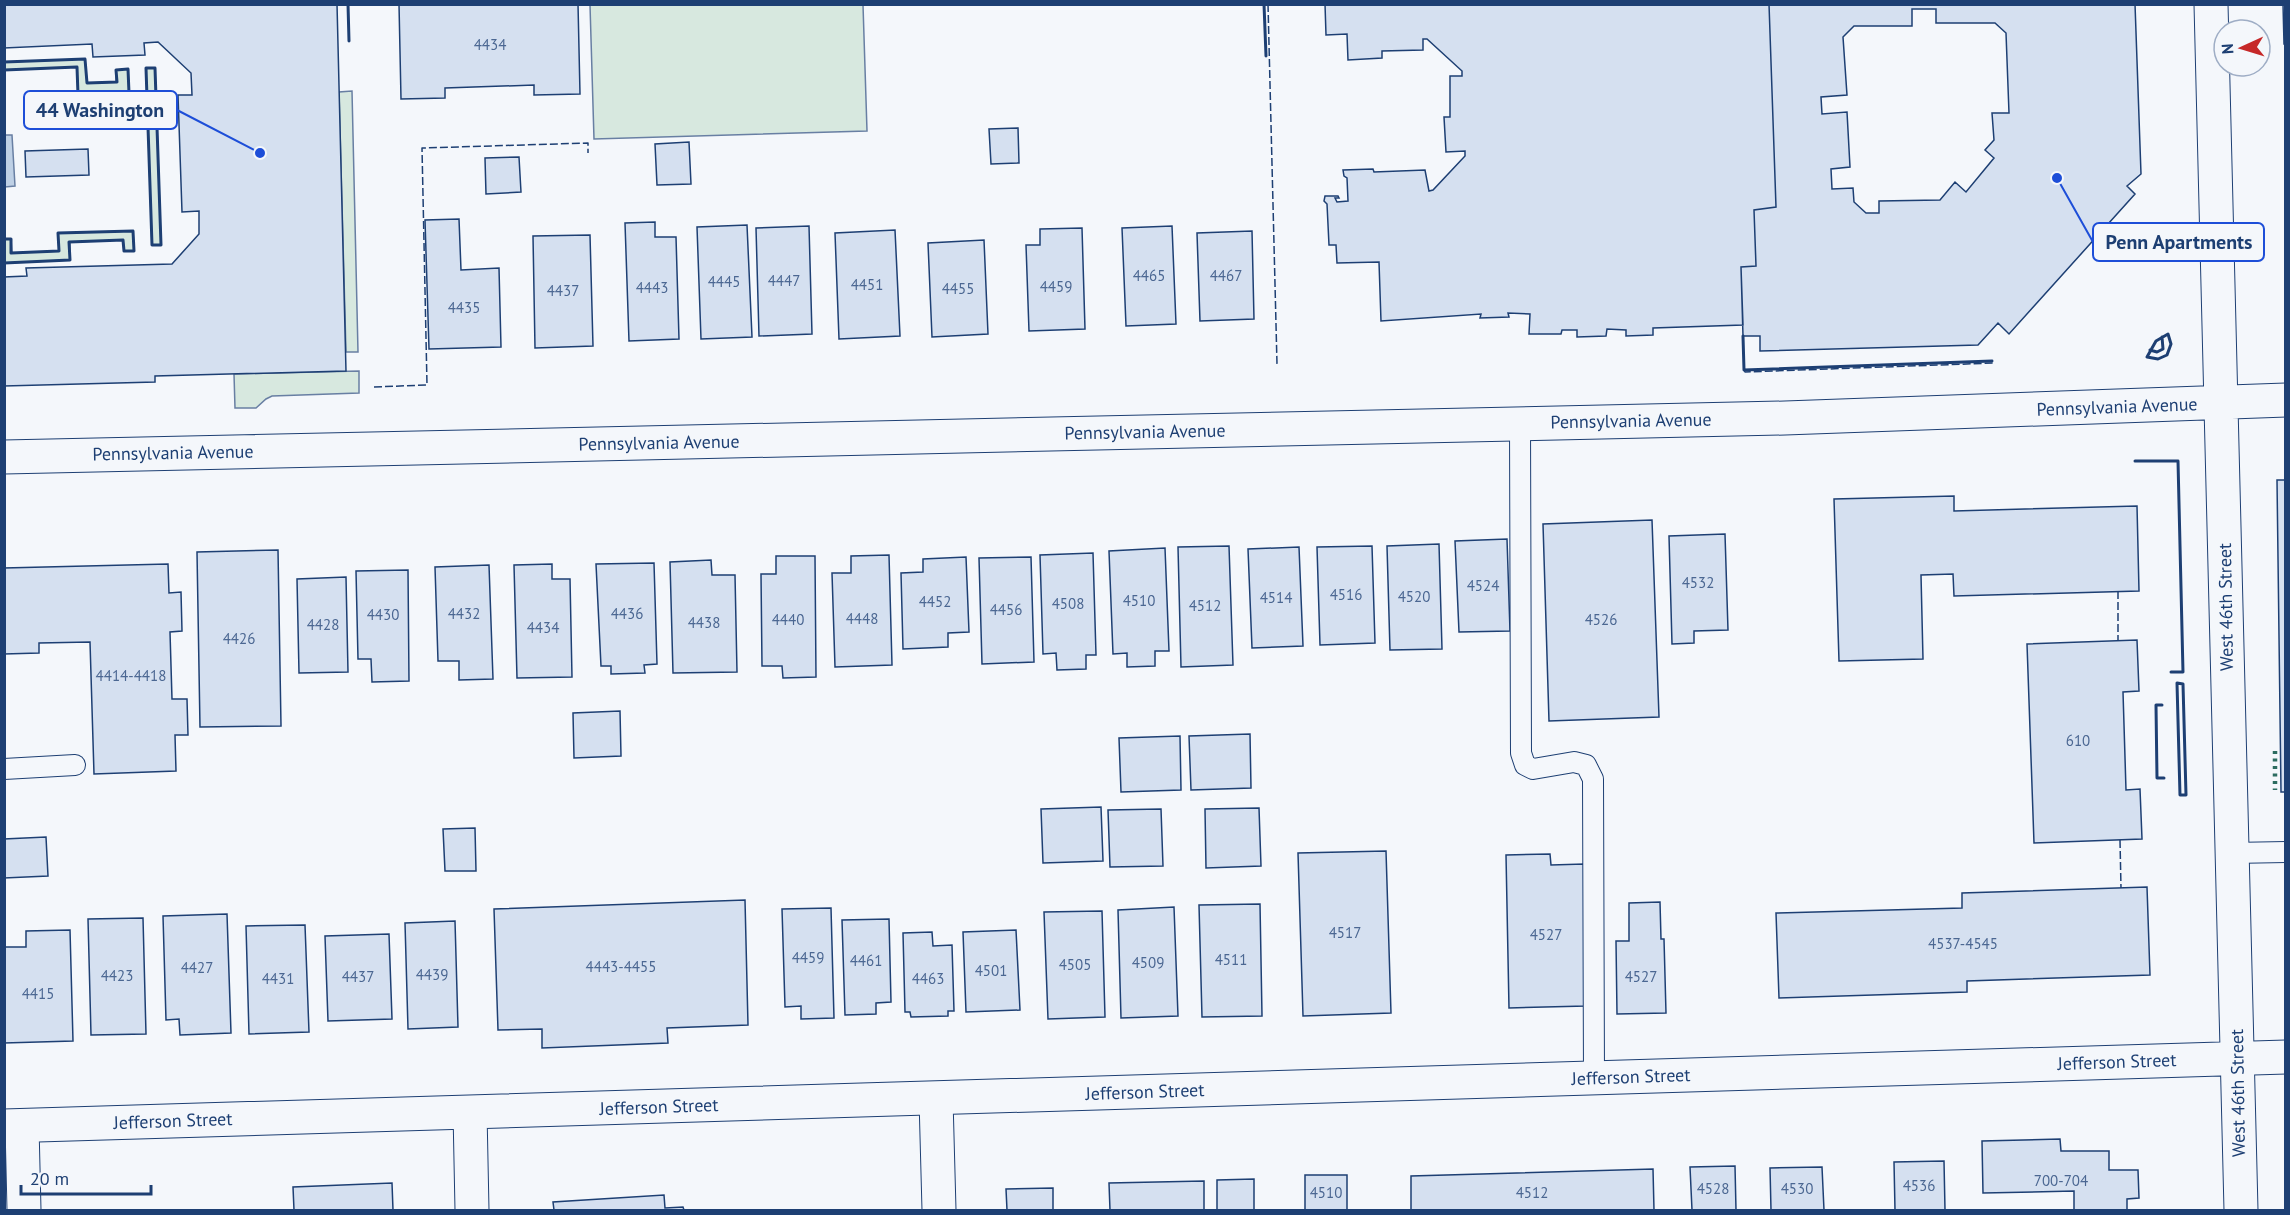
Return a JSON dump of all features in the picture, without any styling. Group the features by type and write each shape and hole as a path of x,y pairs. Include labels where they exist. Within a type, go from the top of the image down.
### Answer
{"street":[{"name":"West 46th Street","path":"2211,4 2241,1210"},
{"name":"Pennsylvania Avenue","path":"4,457 1797,418 2286,400"},
{"name":"Jefferson Street","path":"13,1126 2286,1057"},
{"path":"936,1099 939,1210"},
{"path":"470,1112 472,1210"},
{"path":"13,1126 24,1210"}],"lane":[{"path":"1520,423 1521,753 1525,765 1533,769 1574,762 1586,765 1593,779 1594,1078"},
{"path":"4,770 75,765"},
{"path":"2232,853 2286,852"}],"shaded area":[{"path":"590,5 863,5 867,131 594,139"},
{"path":"85,59 87,83 116,82 116,70 128,69 129,93 78,95 77,67 5,70 5,62"},
{"path":"146,68 155,68 161,245 152,245"},
{"path":"352,91 358,352 346,352 339,92"},
{"path":"133,231 134,251 124,251 123,240 70,242 70,260 5,263 5,239 11,239 12,253 59,251 58,233"},
{"path":"359,371 359,393 272,396 256,408 235,408 234,374"}],"water":[{"path":"5,135 12,135 15,186 5,187"}],"building":[{"path":"4,4 337,4 346,371 155,376 155,382 4,386 4,277 27,276 26,268 172,264 199,234 199,211 182,212 178,95 192,95 191,73 158,42 144,43 145,55 93,57 92,44 4,48"},
{"path":"399,4 578,4 580,94 534,95 534,85 445,88 445,98 401,99"},
{"path":"1325,4 1769,4 1776,207 1754,210 1756,266 1741,267 1743,325 1653,328 1653,335 1626,336 1626,330 1607,329 1606,336 1577,337 1577,330 1562,330 1561,334 1529,334 1530,314 1508,313 1509,317 1480,318 1481,314 1381,321 1379,262 1337,263 1336,245 1329,245 1325,196 1338,196 1339,198 1335,198 1337,202 1348,201 1347,178 1343,170 1373,169 1374,172 1425,170 1429,191 1433,190 1465,156 1465,151 1446,152 1444,117 1450,117 1450,76 1462,76 1462,71 1427,39 1423,39 1423,50 1382,51 1382,58 1348,60 1347,34 1326,35"},
{"path":"1769,4 2135,4 2141,174 2127,186 2135,194 2009,334 1998,323 1978,345 1760,351 1760,336 1743,336 1741,267 1756,266 1754,210 1776,207","holes":["1912,9 1936,9 1936,23 1995,23 2006,33 2009,113 1992,113 1994,140 1985,150 1994,158 1966,192 1955,182 1940,200 1879,201 1879,213 1866,213 1854,202 1853,188 1832,189 1831,169 1850,167 1847,112 1822,114 1821,97 1847,95 1843,37 1854,26 1912,26"]},
{"path":"2283,4 2286,4 2286,44 2284,44"},
{"path":"1018,128 1019,163 991,164 989,129"},
{"path":"689,142 691,184 657,185 655,144"},
{"path":"88,149 89,175 26,177 25,151"},
{"path":"519,157 521,192 486,194 485,158"},
{"path":"459,219 461,270 499,268 501,347 429,349 425,220"},
{"path":"655,222 655,237 676,237 679,339 629,341 625,223"},
{"path":"747,225 752,337 701,339 697,227"},
{"path":"809,226 812,334 759,336 756,228"},
{"path":"1172,226 1176,324 1126,326 1122,228"},
{"path":"1082,228 1085,329 1029,331 1026,245 1040,245 1040,229"},
{"path":"895,230 900,336 839,339 835,233"},
{"path":"1252,231 1254,319 1200,321 1197,233"},
{"path":"590,235 593,346 535,348 533,236"},
{"path":"984,240 988,334 932,337 928,243"},
{"path":"2277,480 2286,480 2286,792 2281,792"},
{"path":"1954,496 1954,511 2137,506 2139,591 1954,596 1953,574 1921,575 1923,659 1839,661 1834,499"},
{"path":"1652,520 1659,717 1549,721 1543,524"},
{"path":"1725,534 1728,630 1694,631 1694,643 1672,644 1669,536"},
{"path":"1507,539 1510,631 1459,632 1455,541"},
{"path":"1439,544 1442,649 1390,650 1387,546"},
{"path":"1229,546 1233,665 1181,667 1178,547"},
{"path":"1372,546 1375,643 1320,645 1317,547"},
{"path":"1299,547 1303,646 1252,648 1248,549"},
{"path":"1165,548 1169,651 1155,651 1155,666 1127,667 1127,653 1113,654 1109,551"},
{"path":"278,550 281,726 200,727 197,552"},
{"path":"1093,553 1096,655 1086,655 1086,669 1057,670 1056,653 1043,654 1040,555"},
{"path":"889,555 892,665 835,667 832,573 851,573 851,556"},
{"path":"776,556 815,556 816,677 783,678 782,666 762,666 761,574 776,574"},
{"path":"966,557 969,632 948,633 948,647 903,649 901,573 923,572 923,559"},
{"path":"1031,557 1034,662 982,664 979,558"},
{"path":"711,560 712,575 735,575 737,672 673,673 670,562"},
{"path":"654,563 657,664 644,665 645,673 611,674 611,666 601,666 596,564"},
{"path":"168,564 169,593 181,592 182,631 170,632 172,699 187,699 188,735 175,735 176,771 94,774 90,642 39,643 39,653 4,654 4,568"},
{"path":"552,564 552,579 570,579 572,677 517,678 514,565"},
{"path":"489,565 493,679 459,680 459,661 438,661 435,567"},
{"path":"408,570 409,681 372,682 371,659 358,659 356,571"},
{"path":"346,577 348,672 299,673 297,579"},
{"path":"2137,640 2139,691 2123,692 2126,790 2140,789 2142,839 2034,843 2027,644"},
{"path":"620,711 621,756 574,758 573,713"},
{"path":"1250,734 1251,788 1191,790 1189,736"},
{"path":"1180,736 1181,790 1121,792 1119,738"},
{"path":"1101,807 1103,861 1043,863 1041,809"},
{"path":"1259,808 1261,866 1206,868 1205,809"},
{"path":"1161,809 1163,866 1110,867 1108,810"},
{"path":"475,828 476,871 445,871 443,829"},
{"path":"46,837 48,876 4,878 4,839"},
{"path":"1386,851 1391,1013 1303,1016 1298,853"},
{"path":"1550,854 1551,865 1584,864 1586,1006 1509,1008 1506,855"},
{"path":"2147,887 2150,975 1967,981 1967,992 1779,998 1776,913 1962,908 1962,893"},
{"path":"745,900 748,1025 667,1028 668,1043 542,1048 542,1029 498,1030 494,909"},
{"path":"1660,902 1661,939 1664,939 1666,1013 1617,1014 1616,941 1629,941 1629,903"},
{"path":"1260,904 1262,1016 1202,1017 1199,905"},
{"path":"1174,907 1178,1016 1121,1018 1118,910"},
{"path":"831,908 834,1018 801,1019 801,1006 785,1007 782,909"},
{"path":"1102,911 1105,1017 1048,1019 1044,912"},
{"path":"227,914 231,1033 180,1035 179,1019 166,1020 163,916"},
{"path":"143,918 146,1034 91,1035 88,919"},
{"path":"889,919 891,1002 876,1003 876,1014 845,1015 842,920"},
{"path":"455,921 458,1027 408,1029 405,923"},
{"path":"305,925 309,1032 249,1034 246,926"},
{"path":"70,930 73,1041 4,1043 4,947 26,947 26,931"},
{"path":"1016,930 1020,1010 966,1012 963,932"},
{"path":"932,932 933,946 952,945 954,1011 948,1011 948,1016 911,1017 910,1012 905,1012 903,933"},
{"path":"389,934 392,1019 328,1021 325,936"},
{"path":"2060,1139 2061,1151 2109,1151 2109,1170 2138,1170 2139,1198 2127,1199 2127,1210 2074,1210 2074,1191 1983,1193 1982,1141"},
{"path":"1944,1161 1945,1210 1895,1210 1894,1162"},
{"path":"1735,1166 1736,1210 1692,1210 1690,1167"},
{"path":"1822,1167 1824,1210 1771,1210 1770,1168"},
{"path":"1653,1169 1654,1210 1411,1210 1411,1176"},
{"path":"1305,1175 1347,1175 1347,1210 1305,1210"},
{"path":"1254,1179 1254,1210 1217,1210 1217,1180"},
{"path":"1204,1181 1204,1210 1110,1210 1109,1183"},
{"path":"392,1183 393,1210 294,1210 293,1187"},
{"path":"1053,1188 1053,1210 1007,1210 1006,1189"},
{"path":"664,1195 665,1208 683,1207 684,1210 554,1210 553,1202"}],"hedge":[{"path":"2275,751 2275,790"}],"fence":[{"path":"1268,4 1277,364"},
{"path":"374,387 427,385 422,148 588,143 588,153"},
{"path":"1744,370 1745,372 1994,363"},
{"path":"2118,591 2118,641"},
{"path":"2120,840 2121,888"}],"wall":[{"path":"348,4 349,41"},
{"path":"1264,4 1266,56"},
{"path":"4,62 85,59 87,83 117,82 116,70 128,69 129,93 78,95 77,67 4,70"},
{"path":"146,68 155,68 161,245 152,245 146,68"},
{"path":"4,239 11,239 11,253 59,251 58,233 133,231 134,251 124,251 123,240 69,242 70,260 4,263"},
{"path":"2168,334 2171,344 2167,355 2158,359 2147,357 2156,341 2168,334"},
{"path":"1743,336 1744,370 1992,361"},
{"path":"2150,350 2157,352 2163,349 2162,337"},
{"path":"2135,461 2178,461 2183,672 2171,672"},
{"path":"2177,683 2183,684 2186,795 2180,795 2177,683"},
{"path":"2162,705 2156,705 2157,778 2164,778"}],"place":[{"name":"44 Washington","path":"260,153"},
{"name":"Penn Apartments","path":"2057,178"}]}
